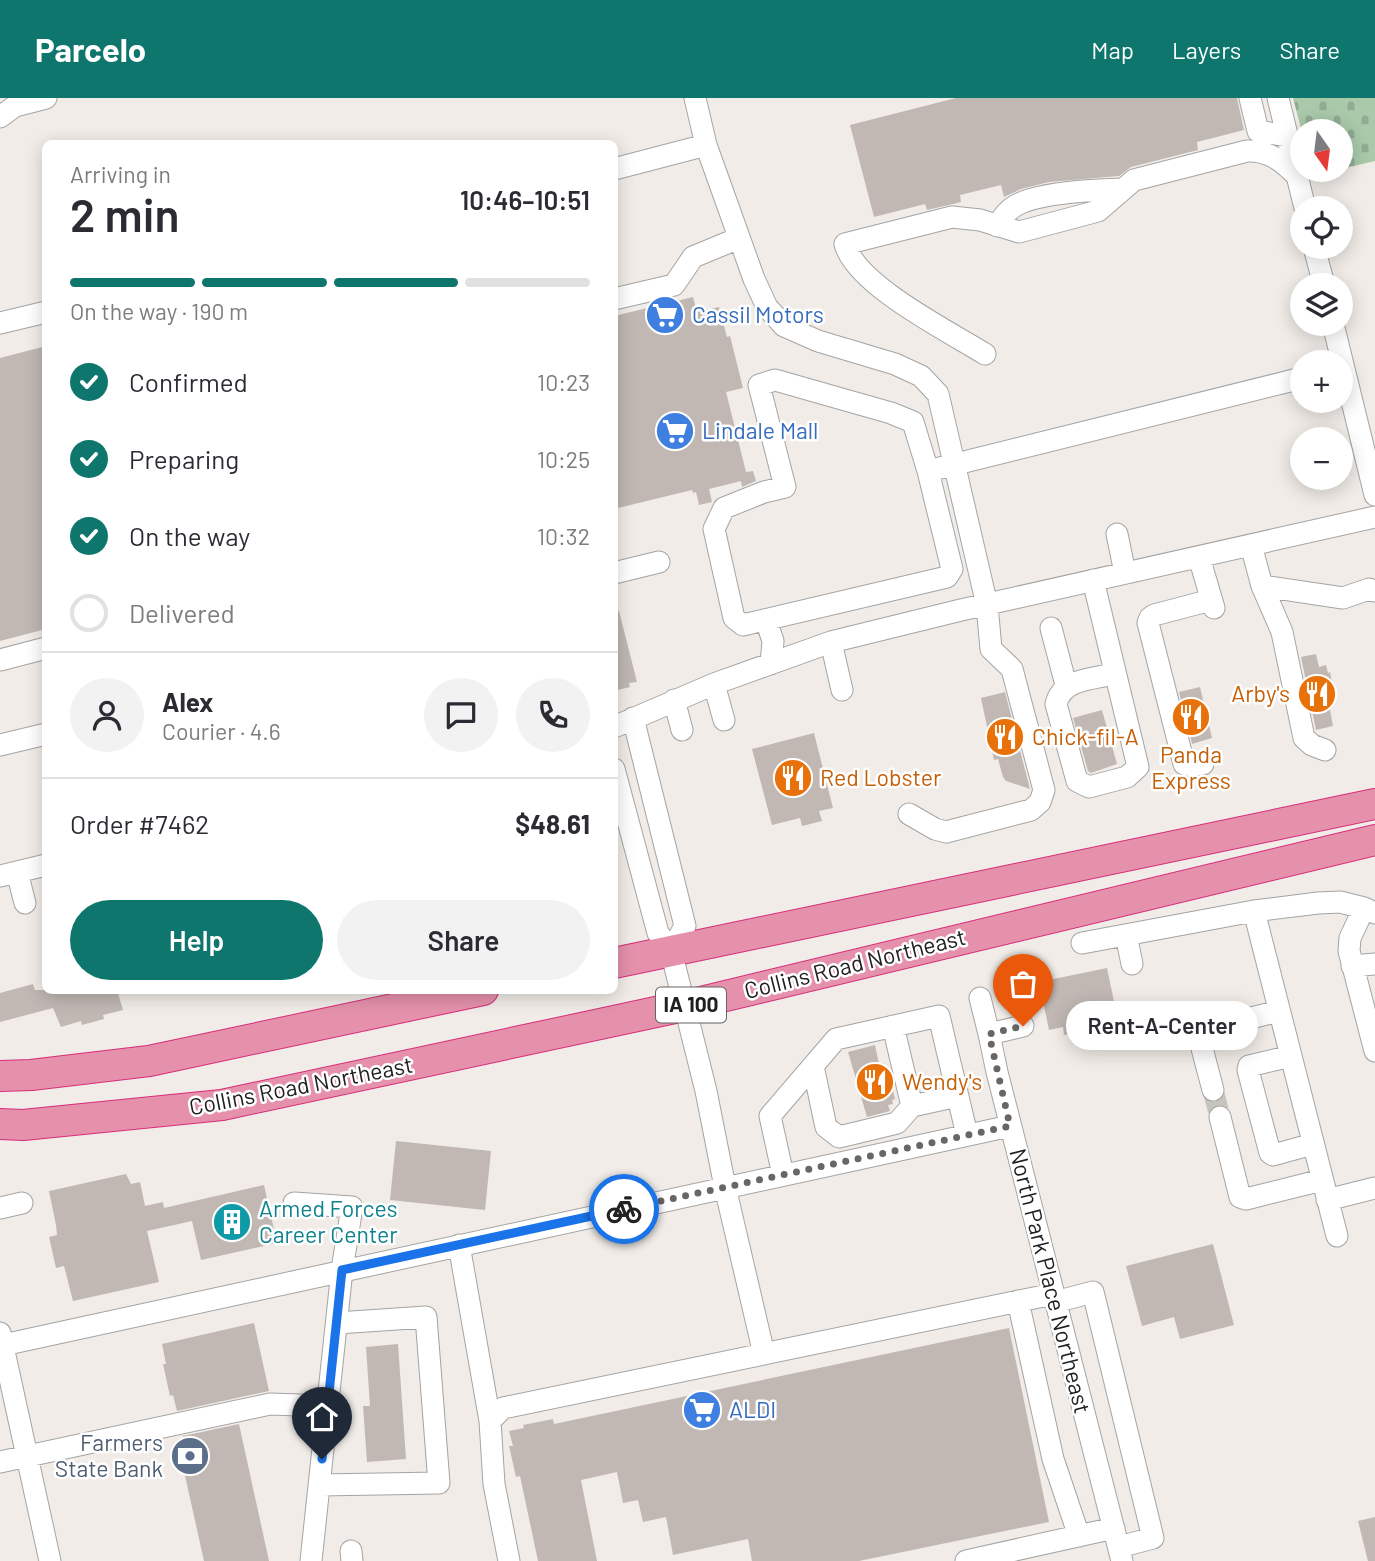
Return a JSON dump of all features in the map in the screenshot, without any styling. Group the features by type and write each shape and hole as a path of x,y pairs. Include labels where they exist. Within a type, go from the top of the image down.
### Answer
{"highway":[{"name":"Collins Road Northeast","path":"618,962 1375,804"},
{"name":"Collins Road Northeast","path":"0,1124 23,1125 222,1105 684,1006 1375,840"},
{"path":"0,1076 31,1075 149,1060 464,994"}],"street":[{"path":"695,98 706,145 767,307 784,326 818,341 895,364 921,376 938,394 987,605 991,649 1012,669 1044,790 1041,802 1031,810 946,832 935,829 909,814"},
{"path":"1250,98 1258,131 1287,136"},
{"path":"1278,98 1290,148"},
{"path":"0,117 15,106 36,99"},
{"path":"618,168 706,145"},
{"path":"985,354 876,285 848,257 845,244 952,217 980,220 1019,232 1098,211 1134,180 1247,151 1259,150 1281,160 1290,169"},
{"path":"618,298 674,285 694,257 740,238"},
{"path":"0,323 42,313"},
{"path":"775,380 891,413 913,422 928,471 952,569 947,577 743,625 734,618 713,529 724,508 764,492 785,487 759,385 775,380"},
{"path":"928,471 1290,382"},
{"path":"1353,411 1375,495"},
{"path":"671,951 685,926 623,723 714,684 838,640 1375,517"},
{"path":"1117,534 1125,573"},
{"path":"1251,545 1262,586 1282,632 1304,737 1312,745 1325,750"},
{"path":"1199,557 1213,604 1154,615 1149,623 1184,764 1203,764"},
{"path":"618,572 659,562"},
{"path":"1093,580 1138,767 1127,777 1089,787 1077,781 1056,704 1066,685 1114,674"},
{"path":"1262,586 1343,598 1368,589 1375,591"},
{"path":"834,604 842,690"},
{"path":"766,620 773,641 771,664"},
{"path":"1051,628 1066,685"},
{"path":"0,660 42,649"},
{"path":"714,684 724,720"},
{"path":"674,700 682,730"},
{"path":"0,746 42,735"},
{"path":"618,784 658,933 671,951 706,1091 725,1187 764,1354"},
{"path":"25,903 9,874 42,866"},
{"path":"1082,943 1254,911 1318,903 1340,902 1370,910 1350,938 1349,951 1375,1051"},
{"path":"1254,911 1337,1236"},
{"path":"1126,935 1132,964"},
{"path":"1352,966 1375,964"},
{"name":"North Park Place Northeast","path":"980,998 1010,1126 1118,1545"},
{"path":"1213,1090 1199,1037 1207,1030 1279,1011"},
{"path":"783,1175 770,1116 836,1039 893,1026 939,1016 967,1135"},
{"path":"893,1026 912,1106"},
{"path":"989,1034 1023,1026"},
{"path":"1291,1056 1250,1066 1248,1070 1270,1153 1273,1155 1313,1144"},
{"path":"813,1066 826,1127 839,1137 897,1123 912,1106 958,1096"},
{"path":"1220,1117 1240,1197 1246,1199 1325,1190 1375,1188"},
{"path":"50,1561 1,1339 342,1270 1010,1126"},
{"path":"0,1208 22,1203"},
{"path":"293,1203 352,1208 342,1270 311,1561"},
{"path":"459,1245 490,1421 494,1484 509,1561"},
{"path":"490,1421 503,1408 1018,1301 1093,1292 1153,1538 1118,1545 1079,1535 966,1561"},
{"path":"1018,1301 1053,1459 1079,1535"},
{"path":"320,1485 439,1483 426,1317 337,1322"},
{"path":"0,1462 270,1404 328,1406"}],"green space":[{"path":"1293,98 1375,98 1375,161 1353,166 1353,119 1299,119"}],"building":[{"path":"956,98 1237,98 1244,130 1197,142 1198,150 1131,167 1119,176 1049,182 1021,189 1004,197 1001,185 960,195 961,202 927,210 925,204 874,217 850,125"},
{"name":"Lindale Mall","path":"693,297 697,312 719,307 727,337 730,336 743,388 726,392 746,472 753,471 756,481 742,487 741,481 709,489 712,502 699,505 696,492 693,493 692,490 618,508 618,315"},
{"path":"42,347 42,630 0,641 0,358"},
{"path":"618,611 637,682 629,683 630,687 618,690"},
{"name":"Arby's","path":"1316,654 1319,667 1326,665 1328,673 1330,672 1335,698 1328,699 1333,726 1316,730 1301,657"},
{"name":"Panda Express","path":"1200,687 1212,738 1192,744 1179,692"},
{"name":"Chick-fil-A","path":"1005,692 1030,789 1006,781 998,759 994,760 981,698"},
{"path":"1102,710 1117,764 1091,773 1088,771 1073,718"},
{"name":"Red Lobster","path":"814,733 833,808 819,811 822,821 802,826 800,818 772,825 752,749"},
{"path":"1107,968 1117,1016 1094,1021 1096,1029 1064,1035 1063,1027 1049,1030 1039,982"},
{"path":"33,984 35,990 42,990 42,994 118,994 123,1010 103,1015 104,1019 82,1025 81,1021 61,1027 53,1008 0,1022 0,993"},
{"name":"Wendy's","path":"875,1045 879,1064 883,1063 886,1075 889,1074 895,1099 892,1100 893,1104 888,1105 890,1111 867,1117 848,1052"},
{"path":"396,1141 491,1151 485,1210 390,1200"},
{"path":"126,1174 131,1184 140,1182 145,1206 163,1202 164,1208 264,1185 277,1243 201,1260 192,1221 147,1231 159,1282 73,1301 64,1266 56,1268 49,1237 57,1235 49,1191"},
{"path":"1213,1244 1234,1325 1180,1339 1174,1317 1142,1326 1126,1266"},
{"path":"254,1323 269,1391 177,1411 173,1395 170,1396 162,1344"},
{"path":"1009,1328 1049,1522 859,1561 752,1561 748,1539 673,1555 666,1517 643,1522 638,1500 623,1503 617,1472 581,1480 597,1561 538,1561 520,1476 516,1477 509,1446 513,1446 509,1431 524,1428 523,1425 553,1419 554,1424"},
{"path":"398,1344 406,1459 367,1462 363,1406 370,1406 366,1347"},
{"path":"239,1424 269,1561 204,1561 177,1440 183,1436"},
{"path":"1375,1517 1375,1561 1368,1561 1358,1521"}],"tunnel":[{"path":"1213,1090 1220,1117"}],"way so far":[{"path":"624,1209 1010,1126 989,1034 1023,1026"}],"place":[{"name":"Cassil Motors","path":"665,315"},
{"name":"Lindale Mall","path":"675,431"},
{"name":"Arby's","path":"1317,694"},
{"name":"Panda Express","path":"1191,717"},
{"name":"Chick-fil-A","path":"1005,737"},
{"name":"Red Lobster","path":"793,778"},
{"name":"Rent-A-Center","path":"1023,1026"},
{"name":"Wendy's","path":"875,1082"},
{"name":"Armed Forces Career Center","path":"232,1222"},
{"name":"ALDI","path":"702,1410"},
{"name":"Farmers State Bank","path":"190,1456"}],"route":[{"path":"322,1459 342,1270 624,1209"}]}
